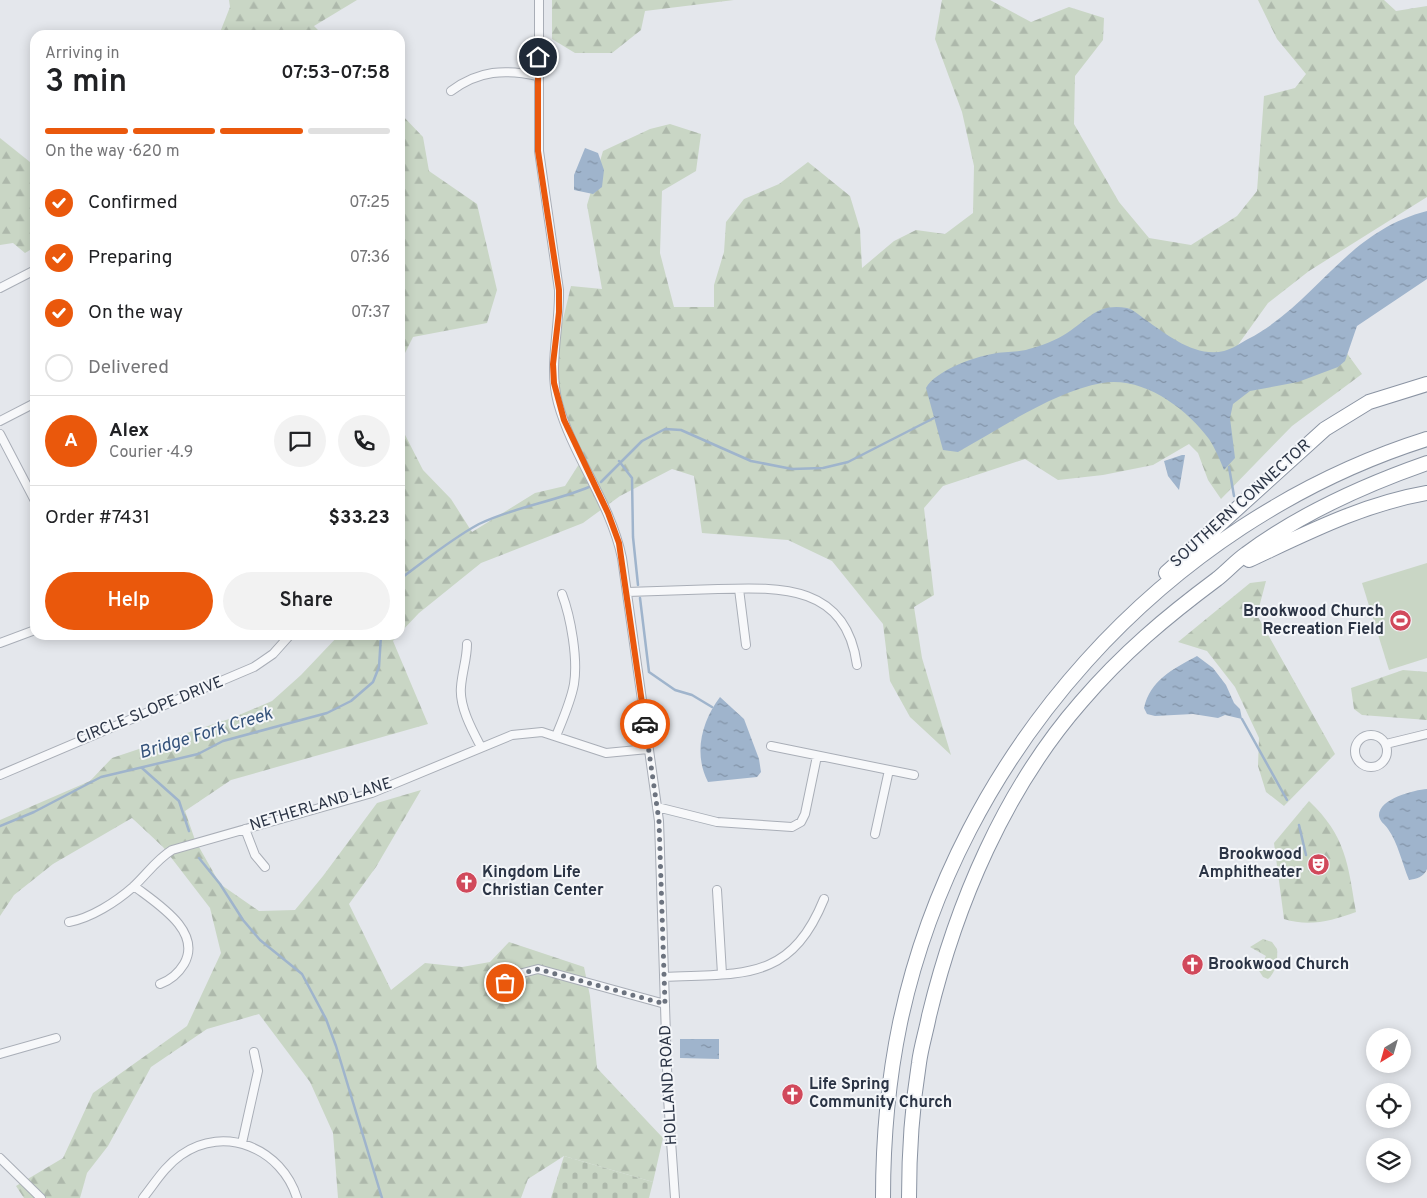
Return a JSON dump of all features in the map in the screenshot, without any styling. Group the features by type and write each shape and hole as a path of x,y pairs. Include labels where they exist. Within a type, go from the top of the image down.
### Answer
{"highway":[{"name":"SOUTHERN CONNECTOR","path":"1083,664 1110,626 1181,558 1325,429 1369,402 1427,384"},
{"path":"883,1198 885,1134 894,1057 910,986 934,909 964,839 988,794 1032,727 1083,664 1154,593 1237,530 1329,478 1368,460 1427,438"},
{"path":"909,1198 918,1063 947,951 988,847 1017,794 1050,742 1112,668 1165,617 1263,542 1316,512 1396,474 1427,463"},
{"path":"1230,568 1321,525 1366,508 1427,493"}],"street":[{"name":"HOLLAND ROAD","path":"540,0 538,151 559,290 559,312 553,364 554,383 564,420 612,523 620,551 627,592 657,807 662,880 665,1004 675,1198"},
{"path":"451,91 470,79 487,73 505,71 538,76"},
{"path":"0,288 30,273"},
{"path":"0,421 30,406"},
{"path":"0,434 30,491"},
{"path":"739,588 746,645"},
{"path":"627,592 739,588 787,590 820,602 833,614 845,629 854,650 857,665"},
{"path":"556,736 570,698 576,672 567,608 562,594"},
{"path":"0,643 30,632"},
{"name":"CIRCLE SLOPE DRIVE","path":"0,775 254,667 273,654 286,640"},
{"path":"467,644 467,662 460,688 463,704 481,747"},
{"name":"NETHERLAND LANE","path":"69,922 88,916 134,886 158,859 172,850 372,793 512,735 528,732 556,736 606,753 648,749"},
{"path":"1386,744 1403,738 1427,734"},
{"path":"1376,735 1386,744 1387,755 1385,760 1376,766 1364,766 1356,758 1355,746 1362,737 1376,735"},
{"path":"771,746 914,775"},
{"path":"657,807 717,822 792,827 800,822 805,814 817,756"},
{"path":"875,834 889,770"},
{"path":"245,829 255,855 265,867"},
{"path":"134,886 170,916 182,929 187,940 186,960 181,970 172,978 160,984"},
{"path":"717,890 722,974"},
{"path":"664,977 758,970 786,956 807,934 824,899"},
{"path":"505,983 515,975 538,969 665,1004"},
{"path":"0,1054 56,1038"},
{"path":"242,1143 258,1071 254,1052"},
{"path":"143,1198 173,1161 189,1150 211,1142 242,1143 265,1154 279,1165 292,1184 297,1198"},
{"path":"0,1158 41,1198"}],"green space":[{"path":"229,0 357,0 314,26 318,30 221,30 230,7"},
{"path":"552,0 734,0 645,11 641,30 612,53 575,53 552,39"},
{"path":"942,0 990,0 1031,22 1069,7 1104,18 1103,40 1075,76 1074,124 1119,202 1149,238 1191,245 1237,216 1257,191 1264,96 1295,88 1306,74 1277,39 1258,0 1384,0 1396,11 1427,6 1427,197 1309,271 1268,303 1235,349 1338,341 1362,374 1292,426 1221,499 1208,480 1198,453 1189,444 1153,465 1103,475 1058,480 1025,459 943,486 924,508 934,595 914,607 922,658 951,755 910,717 890,681 883,624 832,561 788,540 702,533 694,476 672,469 620,496 583,523 481,563 419,613 405,628 405,435 423,470 451,499 472,532 535,493 565,486 581,461 556,405 558,340 571,286 602,289 587,205 603,151 650,129 670,124 701,134 696,171 662,191 660,253 674,307 714,307 714,285 724,252 726,222 744,199 779,184 808,162 850,196 860,229 862,268 894,241 916,230 945,234 973,213 974,166 962,112 935,39"},
{"path":"405,118 423,137 429,171 477,204 497,290 487,323 413,337 405,353"},
{"path":"0,138 30,162 30,250 25,253 13,243 0,245"},
{"name":"Brookwood Church Recreation Field","path":"1427,563 1427,658 1389,670 1362,583"},
{"path":"1266,581 1257,615 1335,754 1284,806 1266,792 1258,766 1259,738 1235,687 1207,651 1178,642 1250,583"},
{"path":"334,640 394,640 428,724 231,780 185,811 195,840 220,884 259,911 295,910 323,876 377,803 421,790 376,867 349,904 391,990 425,963 462,967 490,962 509,942 584,967 590,996 597,1068 663,1138 653,1182 564,1156 528,1179 521,1198 338,1198 333,1133 310,1082 259,1014 207,1029 151,1067 108,1146 87,1173 80,1198 24,1198 16,1186 63,1158 93,1093 187,1026 221,953 210,908 163,847 132,818 53,864 14,895 0,916 0,820 90,781 112,758 232,718 272,701 301,675"},
{"path":"1403,670 1427,672 1427,720 1362,715 1354,709 1351,688"},
{"path":"1309,801 1331,826 1338,839 1347,865 1356,912 1320,922 1302,923 1284,919 1274,843"},
{"path":"1263,939 1272,942 1277,949 1276,966 1268,979 1263,977 1258,969 1266,956 1250,947"},
{"path":"564,1156 653,1182 649,1198 551,1198"}],"water":[{"path":"585,148 598,153 604,170 602,187 593,194 574,190 574,175"},
{"path":"1427,211 1427,279 1357,326 1345,361 1338,367 1298,382 1250,391 1233,404 1230,418 1235,458 1224,470 1209,439 1176,406 1148,389 1133,384 1117,382 1102,383 1065,394 1046,402 958,452 943,450 926,388 938,376 956,366 984,356 1024,350 1044,344 1063,336 1094,313 1117,307 1132,310 1182,344 1203,351 1224,351 1272,324 1294,307 1353,251 1374,235 1399,221"},
{"path":"1185,455 1179,490 1168,476 1164,461"},
{"path":"1197,656 1213,668 1226,685 1234,703 1240,709 1242,719 1225,715 1218,718 1193,714 1155,716 1147,714 1144,708 1147,698 1157,683 1171,671"},
{"path":"720,697 744,719 759,759 761,772 757,777 708,782 703,771 700,749 708,716"},
{"path":"1427,789 1427,869 1422,876 1409,880 1395,840 1380,820 1380,810 1390,800 1398,796"},
{"path":"680,1039 719,1039 719,1059 680,1058"}],"waterway":[{"name":"Bridge Fork Creek","path":"601,482 642,441 665,429 681,430 751,461 792,469 823,468 848,462 934,418"},
{"path":"619,461 632,478 633,537 638,585"},
{"path":"1229,467 1234,496"},
{"name":"Bridge Fork Creek","path":"405,575 479,524 506,513 589,487"},
{"path":"640,598 649,672 675,690 692,695 712,707"},
{"name":"Bridge Fork Creek","path":"0,826 34,812 101,777 198,754 223,741 327,713 351,701 373,682 379,667 381,640"},
{"path":"1242,719 1287,800"},
{"path":"142,768 179,801 189,831"},
{"path":"1299,825 1306,855"},
{"path":"199,858 220,884 243,920 260,940 302,974 326,1019 336,1046 382,1198"}],"way so far":[{"path":"505,983 515,975 538,969 579,982 665,1004 659,821 645,724"}],"place":[{"name":"Brookwood Church Recreation Field","path":"1400,621"},
{"name":"Brookwood Amphitheater","path":"1318,864"},
{"name":"Kingdom Life Christian Center","path":"466,882"},
{"name":"Brookwood Church","path":"1192,965"},
{"name":"Life Spring Community Church","path":"793,1094"}],"route":[{"path":"538,57 538,151 559,290 559,312 553,364 554,383 558,404 564,420 608,513 619,543 645,724"}]}
